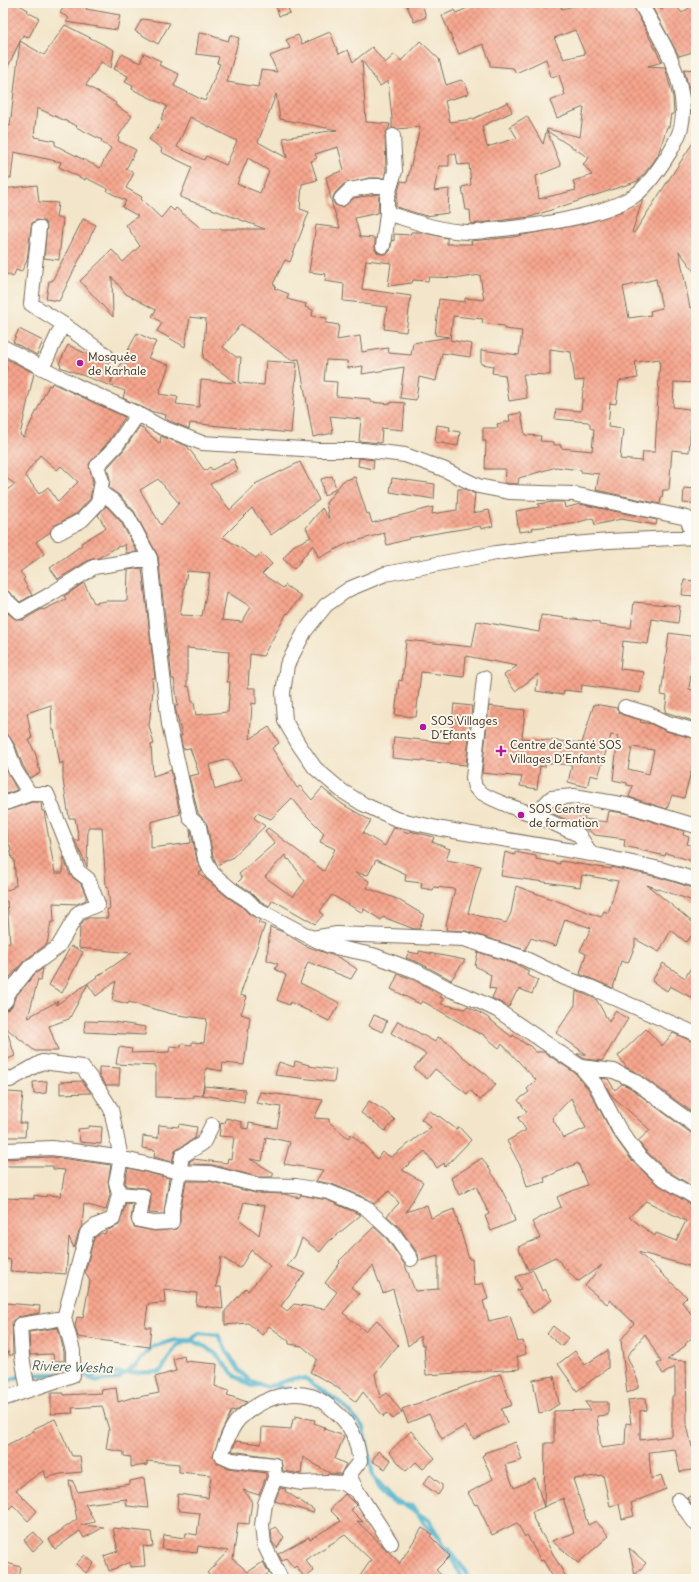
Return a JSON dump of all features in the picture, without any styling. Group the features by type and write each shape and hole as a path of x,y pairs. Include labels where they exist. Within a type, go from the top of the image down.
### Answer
{"street":[{"path":"387,213 427,226 467,232 519,228 587,214 612,206 635,195 652,178 678,137 683,112 679,85 672,60 640,3"},
{"path":"383,246 387,213 387,198 395,171 393,136"},
{"path":"341,199 350,190 371,186 390,186"},
{"path":"39,228 31,304 63,324 106,355"},
{"path":"42,368 63,324"},
{"path":"3,347 73,384 138,414 161,427 202,443 319,450 363,450 405,455 443,469 478,486 508,492 573,494 687,518 695,538 609,541 550,546 496,553 385,574 349,589 326,605 305,631 287,665 283,693 286,721 299,745 315,768 342,791 363,804 396,819 442,829 591,854 696,880"},
{"path":"58,534 82,520 98,503 102,481 98,466 116,446 138,414"},
{"path":"100,492 113,500 128,517 150,558 169,724 190,818 199,826 205,859 212,873 232,890 246,899 255,908 312,938 330,946 373,955 416,971 451,990 497,1010 581,1067 596,1085 619,1129 638,1155 661,1177 696,1198"},
{"path":"3,597 19,612 94,567 150,558"},
{"path":"484,678 473,778 476,788 484,794 515,809 535,815 579,835 591,854"},
{"path":"625,706 696,732"},
{"path":"3,742 8,750 15,770 30,794"},
{"path":"3,804 30,794 47,794 78,871 88,879 98,904 78,913 58,946 29,968 7,993 6,1000 3,1003"},
{"path":"535,815 550,798 574,796 626,805 696,826"},
{"path":"312,938 337,934 464,939 524,958 565,978 590,987 696,1034"},
{"path":"3,1075 10,1080 42,1062 82,1067 98,1088 111,1109 121,1158 116,1182 119,1194 113,1219 97,1225 87,1233 64,1318 73,1351 73,1375 3,1399"},
{"path":"581,1067 614,1071 633,1080 696,1126"},
{"path":"119,1194 142,1196 139,1220 154,1223 172,1222 172,1210 182,1156 203,1143 212,1125"},
{"path":"7,1150 52,1148 121,1158 179,1172 210,1173 257,1185 296,1186 329,1192 365,1207 393,1233 411,1259"},
{"path":"28,1390 22,1357 20,1325 64,1318"},
{"path":"281,1579 264,1544 262,1525 265,1504 275,1478 274,1465 232,1460 221,1455 232,1428 238,1420 264,1401 287,1394 312,1396 332,1408 350,1427 358,1449 360,1461 349,1476 391,1543"},
{"path":"275,1478 301,1483 342,1483 357,1491"},
{"path":"678,1500 696,1524"}],"building":[{"path":"3,3 16,3 28,10 27,12 39,18 29,37 23,35 3,77"},
{"path":"66,3 89,3 86,9 120,15 117,30 66,22 69,18 60,13"},
{"path":"275,3 286,3 290,13 279,16"},
{"path":"406,3 422,3 426,17 414,22"},
{"path":"479,3 559,3 562,9 583,3 632,3 662,62 648,66 665,67 673,97 674,114 671,114 669,127 667,127 658,155 638,181 530,217 471,224 470,210 466,210 462,187 471,185 469,164 458,165 456,154 449,154 449,166 439,166 434,191 449,189 448,213 426,216 396,207 396,199 401,181 407,182 420,127 392,128 388,81 380,86 362,60 366,122 390,124 385,136 386,170 384,178 369,178 344,184 335,193 333,202 335,205 343,207 354,198 379,194 378,213 355,218 360,237 375,238 375,250 382,254 387,254 390,251 392,240 394,241 394,234 410,235 411,232 420,232 447,238 447,244 472,244 471,241 513,237 587,223 623,211 643,199 632,232 634,233 696,138 696,274 679,251 690,308 696,307 696,383 674,382 673,407 696,410 696,430 691,429 689,452 672,450 669,490 663,490 660,504 596,490 599,474 581,472 581,470 556,467 519,478 518,484 505,483 505,469 485,469 486,441 483,441 483,428 498,428 497,424 510,421 509,415 521,413 525,435 541,436 540,441 554,442 554,445 561,445 561,448 592,451 594,429 590,428 590,424 588,422 555,419 556,409 581,411 584,380 575,381 571,352 550,349 550,375 523,374 527,398 509,401 505,375 492,373 493,366 481,364 481,350 519,355 522,331 504,329 504,326 482,323 483,319 453,316 450,340 472,344 470,357 442,353 436,381 419,377 416,400 400,398 404,367 362,374 363,366 348,368 347,361 326,360 324,381 337,382 336,396 370,399 370,402 391,404 391,402 405,403 403,430 382,428 381,443 359,441 361,419 330,416 333,433 313,437 299,359 291,360 241,324 223,347 236,357 241,357 239,383 264,385 266,361 297,363 291,433 190,423 189,429 165,419 166,415 150,411 123,398 125,391 60,367 61,365 59,364 68,345 112,366 111,383 137,333 156,342 148,358 169,365 159,394 178,397 176,404 199,407 201,380 236,383 203,358 206,319 190,317 185,347 157,331 162,323 152,316 156,310 126,294 112,277 113,317 80,281 112,250 123,262 140,246 126,225 138,216 122,207 126,201 107,191 108,189 86,178 85,180 59,167 61,162 14,152 11,178 3,178 3,123 10,126 20,41 44,55 65,25 114,50 111,68 101,62 86,85 116,103 115,105 132,116 118,137 118,141 136,150 126,169 134,173 126,188 142,197 141,199 161,218 170,207 174,211 176,208 202,229 265,229 180,197 192,167 161,152 162,149 149,139 163,120 161,119 167,106 132,89 133,86 125,82 128,76 114,69 122,54 140,63 144,53 161,61 159,65 179,74 174,86 205,101 220,64 217,63 219,57 196,54 199,33 212,35 228,41 230,35 239,38 227,82 258,87 261,70 277,72 270,56 290,48 286,40 298,35 302,44 330,32 339,54 348,50 353,62 372,47 385,63 395,54 401,61 420,41 439,59 446,85 461,80 466,85 468,94 445,101 450,122 473,119 508,102 512,112 482,126 487,147 517,138 510,126 527,116 543,144 547,129 580,137 584,107 557,118 550,101 565,95 559,75 551,77 546,59 516,73 513,68 490,66 490,61 483,44 459,54 442,16 455,10 456,13","holes":["575,30 585,54 564,59 554,38","276,94 280,119 337,130 283,138 287,158 258,142","37,108 77,126 76,127 102,140 101,142 111,148 100,168 55,145 55,141 34,137","190,117 237,141 226,165 206,156 204,160 177,147","547,131 589,158 583,164 592,175 573,181 576,190 539,199 536,176 561,166","338,147 344,170 326,177 332,204 340,228 316,225 309,272 326,274 325,281 344,284 343,301 387,307 384,329 406,332 411,296 362,289 366,260 391,263 388,286 412,283 413,280 428,281 429,277 461,278 480,275 484,300 465,298 465,302 439,299 435,335 449,337 413,343 411,355 389,353 388,348 362,352 360,336 337,340 339,325 326,323 327,318 312,316 313,310 305,307 306,304 287,299 289,294 274,288 276,286 273,284 285,260 290,262 309,212 300,209 302,184 317,180 311,161 317,158 315,154","248,158 269,171 260,193 237,184","656,279 662,308 650,311 651,315 629,318 623,287","660,359 655,452 643,452 642,461 620,459 623,429 608,427 610,403 616,404 619,381 638,378 635,362"]},
{"path":"650,3 657,3 662,10 671,3 674,3 682,13 696,3 696,51 679,56"},
{"path":"142,19 170,23 158,44 135,31"},
{"path":"684,69 696,70 696,113 691,113 690,94"},
{"path":"37,185 39,202 58,203 56,218 63,218 59,260 44,258 47,225 44,221 36,220 32,223 31,227 27,261 21,272 16,270 13,277 3,272 3,189"},
{"path":"83,219 96,225 59,301 46,299 49,281 52,281"},
{"path":"19,329 43,341 37,355 13,342"},
{"path":"5,358 34,373 20,435 24,437 49,385 51,386 52,383 125,417 109,441 89,464 93,482 90,499 77,513 54,526 50,532 36,542 44,554 20,572 25,578 23,580 32,595 20,602 8,591 3,589 3,493 15,484 3,476 3,386 7,367 3,366","holes":["40,455 57,470 61,466 78,482 58,502 48,487 39,494 25,475"]},
{"path":"437,425 450,427 449,430 460,432 458,446 435,442"},
{"path":"140,426 160,444 161,436 187,446 205,471 210,467 212,470 233,459 238,470 210,484 230,510 256,485 255,484 300,462 319,500 271,535 252,508 223,537 256,558 261,553 272,564 262,574 283,588 285,585 301,596 288,614 287,613 263,656 250,654 248,688 256,688 256,704 252,703 250,739 269,727 279,743 272,748 297,788 300,786 312,800 322,788 342,804 371,821 363,833 385,846 394,827 409,833 410,831 434,837 432,842 450,849 446,860 481,866 468,913 506,923 511,913 516,886 601,917 604,911 608,913 618,881 582,875 580,887 501,876 505,852 515,855 515,852 536,856 536,859 560,864 560,861 611,869 611,867 658,877 696,889 696,902 647,885 696,925 696,930 686,942 671,930 659,952 635,939 635,946 628,963 621,961 613,988 580,974 586,954 580,951 591,928 565,919 556,946 531,938 525,950 466,931 446,930 455,889 434,887 433,890 421,888 422,883 405,881 406,874 376,860 368,875 355,873 369,881 367,888 397,899 424,915 419,929 414,929 383,917 381,920 364,909 363,913 332,895 320,911 323,915 315,924 273,900 269,906 237,883 242,878 239,874 275,843 265,831 268,828 324,871 335,849 320,842 324,833 292,798 271,819 257,813 254,818 265,826 232,858 217,865 213,856 207,824 198,813 189,776 199,774 190,748 183,749 180,736 182,736 175,707 178,705 174,679 172,679 158,556 134,511 119,495 109,488 110,479 107,468 123,451","holes":["158,479 179,503 161,525 140,490","187,571 210,573 202,616 180,615","227,592 251,607 242,622 222,620","187,648 229,652 227,682 230,682 228,712 196,715 189,686 187,687","229,759 242,780 215,790 209,765","285,855 305,881 293,897 265,877"]},
{"path":"359,458 374,460 373,469 358,466"},
{"path":"332,476 336,488 324,496 321,479"},
{"path":"355,477 367,514 369,513 372,523 433,507 432,514 457,510 458,489 465,489 475,494 473,513 489,510 493,526 481,529 480,526 408,538 409,539 387,545 384,533 346,544 319,558 313,545 294,569 283,559 293,546 311,537 306,528 322,508 329,519 326,503 343,481"},
{"path":"392,478 435,484 434,499 390,492"},
{"path":"684,488 696,489 696,504 683,503"},
{"path":"564,502 565,508 580,504 657,520 656,525 621,519 595,525 593,518 572,524 532,528 533,530 519,532 516,511 539,507 538,504"},
{"path":"106,506 121,522 137,552 126,553 125,544 120,547 119,546 98,558 89,560 58,579 50,568 82,545 81,543 106,528 98,515"},
{"path":"142,568 155,678 152,678 153,690 149,726 154,744 151,745 153,776 171,770 180,814 151,822 151,848 191,843 190,829 197,861 202,871 199,873 249,914 260,920 258,923 265,925 240,995 247,997 241,1014 250,1017 244,1065 223,1063 222,1071 206,1068 202,1096 194,1095 194,1098 156,1097 156,1066 116,1064 119,1047 132,1049 131,1053 169,1052 170,1046 181,1047 181,1044 192,1045 192,1042 204,1043 207,1019 172,1014 129,1002 128,1004 112,1000 116,981 96,996 88,984 69,1019 49,1026 58,1051 35,1051 6,1028 15,1056 3,1061 3,1011 12,1006 15,997 35,974 43,968 41,981 38,979 28,1018 58,1001 56,1005 132,953 79,948 80,927 84,920 88,918 108,918 107,909 110,909 108,886 106,886 102,827 88,827 87,867 75,841 79,840 75,818 69,818 63,780 63,762 60,764 54,730 52,730 51,705 27,713 32,739 29,740 36,755 40,773 30,778 23,766 16,747 10,737 5,733 3,724 3,609 14,618 23,620 42,609 43,610 66,599 64,596 84,583 94,603 106,601 127,601 128,570"},
{"path":"684,580 696,581 696,596 682,595"},
{"path":"634,602 680,606 678,623 652,619 648,644 623,641 620,669 644,672 640,693 582,685 581,692 564,690 563,695 536,691 538,674 515,691 504,675 517,666 466,656 464,677 421,672 416,717 395,715 399,680 402,681 406,640 472,647 477,621 539,632 541,615 599,622 599,625 631,628"},
{"path":"669,633 696,637 696,666 692,666 689,689 696,691 696,722 665,712 667,696 661,695"},
{"path":"454,704 472,706 466,765 392,758 394,737 450,743"},
{"path":"594,704 617,708 619,713 641,720 640,722 651,724 666,731 696,739 696,764 694,772 691,772 684,798 672,795 667,809 629,797 633,786 613,780 618,736 611,735 598,777 590,775 587,787 568,782 572,765 545,763 545,767 540,766 537,789 520,786 522,777 482,773 489,706 525,710 522,738 582,743","holes":["632,747 654,750 649,774 628,769"]},
{"path":"5,768 17,790 3,795 3,769"},
{"path":"32,802 41,802 42,811 44,811 55,873 63,873 63,857 70,875 81,884 86,900 77,904 53,903 54,922 51,922 47,944 24,961 3,985 3,974 5,973 4,944 10,943 7,901 3,902 3,891 16,886 14,859 12,859 10,845 8,845 3,812"},
{"path":"554,807 587,810 584,819 607,822 609,811 624,813 684,831 683,835 689,837 687,844 696,847 692,861 666,853 665,856 624,846 625,839 595,835 583,827 549,812"},
{"path":"270,927 283,932 306,946 340,958 357,969 351,979 308,962 300,983 340,1003 329,1021 290,1002 289,1005 277,1000 286,975 275,969 278,964 267,960"},
{"path":"71,946 83,952 62,993 49,985"},
{"path":"419,951 465,960 451,980 420,963 406,958 409,952 419,954"},
{"path":"478,952 518,965 529,971 527,975 538,980 532,994 520,989 518,992 517,991 509,1007 492,998 496,989 489,988 491,975 475,966"},
{"path":"696,959 696,1000 670,986 667,991 652,981 663,963 685,978"},
{"path":"398,974 412,979 442,995 440,997 444,999 441,1004 465,1009 467,1006 487,1017 512,1037 513,1035 527,1045 528,1044 536,1052 544,1052 575,1073 589,1090 612,1133 632,1161 657,1184 696,1206 696,1268 638,1252 687,1297 682,1302 696,1320 696,1334 685,1344 686,1345 667,1360 687,1361 687,1425 692,1447 696,1446 696,1469 680,1472 675,1449 649,1452 651,1479 661,1475 666,1489 631,1503 634,1516 622,1519 619,1504 610,1506 603,1475 573,1479 588,1525 596,1521 609,1536 578,1563 552,1541 574,1533 563,1498 544,1507 545,1443 554,1443 554,1411 591,1410 585,1402 608,1402 608,1415 597,1416 601,1448 625,1445 626,1423 631,1424 628,1400 646,1398 647,1410 640,1411 640,1440 672,1436 672,1396 675,1396 675,1367 663,1374 657,1364 661,1362 645,1334 627,1356 638,1381 638,1388 627,1393 621,1340 634,1323 610,1300 607,1304 585,1286 602,1265 579,1281 576,1280 555,1257 528,1270 518,1247 540,1238 532,1222 561,1207 557,1197 587,1185 578,1163 544,1178 545,1182 527,1187 522,1169 507,1141 526,1130 518,1118 527,1112 518,1100 529,1092 527,1089 536,1080 502,1044 499,1048 481,1033 480,1034 422,1001 420,1004 391,989","holes":["571,1098 586,1128 564,1138 552,1118","646,1201 686,1221 676,1241 656,1233 655,1236 629,1217"]},
{"path":"576,991 596,999 609,1022 615,1011 628,1019 602,1061 584,1059 577,1054 586,1054 556,1033 575,1005"},
{"path":"374,1015 387,1021 382,1032 369,1026"},
{"path":"85,1021 113,1022 146,1027 145,1035 84,1032"},
{"path":"398,1021 435,1042 438,1037 450,1044 463,1057 487,1075 496,1085 480,1100 470,1090 467,1094 435,1069 427,1079 414,1068 426,1054 391,1033"},
{"path":"646,1029 662,1046 673,1033 696,1043 696,1115 638,1073 627,1068 618,1056"},
{"path":"295,1061 309,1066 336,1070 334,1082 275,1075 279,1062 294,1067"},
{"path":"99,1067 120,1068 119,1085 106,1085 99,1075"},
{"path":"601,1078 608,1079 615,1090 622,1084 629,1087 691,1133 696,1134 696,1180 692,1186 666,1170 644,1149 638,1141 650,1130 611,1095"},
{"path":"47,1081 46,1093 34,1094 33,1082"},
{"path":"82,1081 91,1093 60,1094 60,1082"},
{"path":"204,1086 245,1090 244,1102 203,1095"},
{"path":"7,1092 23,1093 20,1123 26,1123 25,1137 3,1137 3,1120"},
{"path":"260,1092 323,1100 314,1118 329,1119 329,1122 348,1138 351,1134 362,1144 363,1143 377,1159 382,1152 391,1157 431,1127 421,1119 429,1110 456,1129 459,1127 471,1140 445,1167 444,1163 437,1168 425,1151 402,1170 423,1182 406,1212 427,1205 431,1218 454,1209 469,1259 472,1259 474,1286 483,1283 488,1299 483,1301 489,1321 510,1316 518,1342 523,1341 526,1354 517,1357 520,1369 426,1375 424,1345 422,1345 420,1336 408,1346 393,1289 383,1293 373,1266 351,1287 359,1294 343,1313 365,1331 377,1320 398,1345 375,1374 380,1398 387,1393 402,1412 393,1419 387,1413 383,1416 363,1392 356,1402 334,1385 310,1372 317,1359 302,1346 289,1344 289,1341 269,1326 262,1335 248,1323 225,1325 225,1311 246,1288 248,1291 270,1266 251,1250 240,1268 221,1257 216,1287 221,1287 223,1309 196,1305 197,1293 164,1289 165,1303 148,1304 145,1327 151,1327 149,1347 78,1337 75,1326 77,1317 83,1318 90,1281 85,1272 94,1238 101,1233 105,1234 106,1231 119,1225 126,1203 133,1204 131,1219 134,1227 154,1231 176,1229 180,1222 180,1211 186,1181 209,1181 255,1193 284,1194 299,1198 301,1195 327,1200 361,1215 327,1243 320,1252 302,1238 295,1256 287,1266 305,1273 281,1306 287,1311 294,1304 324,1309 337,1292 325,1283 340,1263 339,1261 374,1227 387,1239 405,1265 415,1291 438,1289 438,1256 419,1261 418,1254 400,1228 387,1216 399,1203 389,1191 374,1204 368,1199 332,1184 316,1181 323,1170 284,1164 290,1142 266,1137 262,1161 250,1159 274,1173 272,1177 258,1177 212,1165 189,1164 193,1159 227,1163 228,1158 231,1159 234,1137 219,1136 221,1123 225,1124 226,1118 242,1122 242,1128 248,1129 249,1123 277,1128 281,1107 256,1103","holes":["244,1202 265,1206 259,1235 239,1219"]},
{"path":"369,1101 385,1111 395,1120 385,1131 361,1113"},
{"path":"179,1124 197,1127 195,1138 175,1151 172,1162 154,1157 155,1150 142,1148 143,1136 158,1138 159,1125 178,1127"},
{"path":"89,1126 102,1127 101,1144 80,1142 78,1129 89,1128"},
{"path":"52,1157 111,1165 108,1181 110,1194 106,1210 84,1204 82,1226 74,1248 69,1237 66,1274 10,1271 11,1260 3,1258 3,1198 34,1199 34,1195 46,1197 46,1195 61,1196 65,1170 53,1169 53,1166 3,1166 3,1159"},
{"path":"482,1158 496,1179 510,1206 515,1221 491,1231 485,1216 489,1214 476,1186 459,1195 451,1178"},
{"path":"128,1168 169,1178 164,1214 149,1213 151,1197 148,1189 126,1186 125,1182"},
{"path":"533,1270 542,1291 545,1289 552,1300 533,1313 517,1290 521,1289 516,1277"},
{"path":"6,1303 40,1306 39,1313 18,1317 12,1321 13,1355 9,1355 9,1352 3,1353 3,1317"},
{"path":"553,1326 568,1338 562,1346 547,1334"},
{"path":"58,1328 64,1352 64,1361 54,1361 53,1354 30,1355 29,1332"},
{"path":"608,1350 608,1368 577,1391 558,1364 575,1351 585,1365"},
{"path":"184,1356 185,1361 217,1364 215,1386 229,1391 227,1395 247,1402 235,1411 232,1410 221,1433 213,1456 217,1463 229,1468 266,1473 266,1477 259,1495 243,1490 252,1500 249,1524 238,1523 233,1559 248,1572 263,1562 269,1573 261,1579 214,1579 207,1573 228,1551 198,1546 197,1553 162,1549 164,1535 185,1538 186,1533 197,1535 200,1513 180,1511 180,1509 177,1508 178,1494 208,1498 211,1475 179,1472 179,1464 147,1461 147,1465 131,1467 131,1457 124,1456 124,1452 106,1449 109,1430 102,1406 72,1408 73,1413 51,1414 51,1393 64,1393 64,1395 102,1393 101,1390 116,1388 118,1402 134,1397 159,1393 155,1377 176,1371 173,1359"},
{"path":"500,1374 512,1405 501,1409 507,1423 474,1439 465,1426 442,1439 429,1414 408,1423 402,1409"},
{"path":"554,1376 559,1404 548,1411 539,1413 533,1380"},
{"path":"295,1416 315,1420 314,1423 325,1427 324,1429 344,1436 335,1459 346,1464 341,1474 331,1474 303,1457 301,1474 283,1471 281,1461 278,1458 232,1451 236,1441 261,1444 262,1427 291,1429"},
{"path":"55,1419 72,1456 80,1456 82,1472 60,1474 46,1478 44,1470 16,1490 37,1511 28,1521 13,1505 3,1514 3,1447 34,1431 33,1429"},
{"path":"411,1431 435,1458 423,1469 416,1462 406,1471 389,1452"},
{"path":"516,1442 522,1460 505,1465 514,1488 535,1478 544,1507 532,1512 533,1518 567,1579 554,1579 543,1560 541,1561 527,1535 525,1537 517,1523 492,1535 477,1504 475,1505 468,1493 493,1479 482,1456 485,1454 484,1453"},
{"path":"378,1451 391,1460 385,1469 372,1461"},
{"path":"430,1475 442,1485 442,1489 438,1495 423,1484"},
{"path":"144,1478 148,1508 127,1506 126,1499 85,1504 95,1522 81,1525 104,1527 84,1538 80,1531 55,1549 49,1539 77,1519 69,1481 72,1480 78,1492 130,1484 130,1481"},
{"path":"280,1488 286,1489 285,1491 314,1510 313,1513 275,1501"},
{"path":"696,1492 696,1510 687,1498"},
{"path":"345,1494 356,1505 351,1510 363,1522 357,1521 399,1562 399,1564 422,1528 432,1534 430,1536 450,1556 436,1570 446,1579 358,1579 371,1560 345,1535 305,1560 314,1571 305,1578 296,1566 294,1568 286,1558 282,1561 278,1554 309,1537 310,1539 341,1521 330,1510"},
{"path":"275,1527 284,1537 277,1548 272,1542 271,1530"},
{"path":"113,1528 151,1532 153,1547 143,1546 145,1566 130,1567 130,1562 109,1571 104,1556 118,1551"},
{"path":"34,1532 43,1542 33,1551 24,1540"},
{"path":"629,1548 646,1563 635,1575"},
{"path":"85,1555 94,1563 86,1573 76,1564"},
{"path":"3,1562 21,1567 19,1579 3,1579"}],"waterway":[{"path":"76,1375 89,1376 120,1373 160,1372 177,1345 190,1341 199,1333 218,1335 239,1370 249,1380 267,1387 295,1378 306,1379 342,1404 364,1428 373,1476 395,1500 429,1520 462,1579"},
{"name":"Riviere Wesha","path":"89,1378 97,1381 118,1379 135,1366 152,1347 175,1340 190,1340 204,1346 216,1354 235,1376 251,1386 261,1385"},
{"name":"Riviere Wesha","path":"3,1382 25,1375 61,1374"},
{"name":"Riviere Wesha","path":"273,1386 290,1389"},
{"name":"Riviere Wesha","path":"376,1480 384,1495 391,1501 399,1504"},
{"name":"Riviere Wesha","path":"406,1505 413,1506 424,1523 436,1536"},
{"name":"Riviere Wesha","path":"449,1549 466,1572 468,1579"}],"place":[{"name":"Mosquée de Karhale","path":"80,363"},
{"name":"SOS Villages D’Efants","path":"423,727"},
{"name":"Centre de Santé SOS Villages D’Enfants","path":"501,751"},
{"name":"SOS Centre de formation","path":"521,815"}]}
